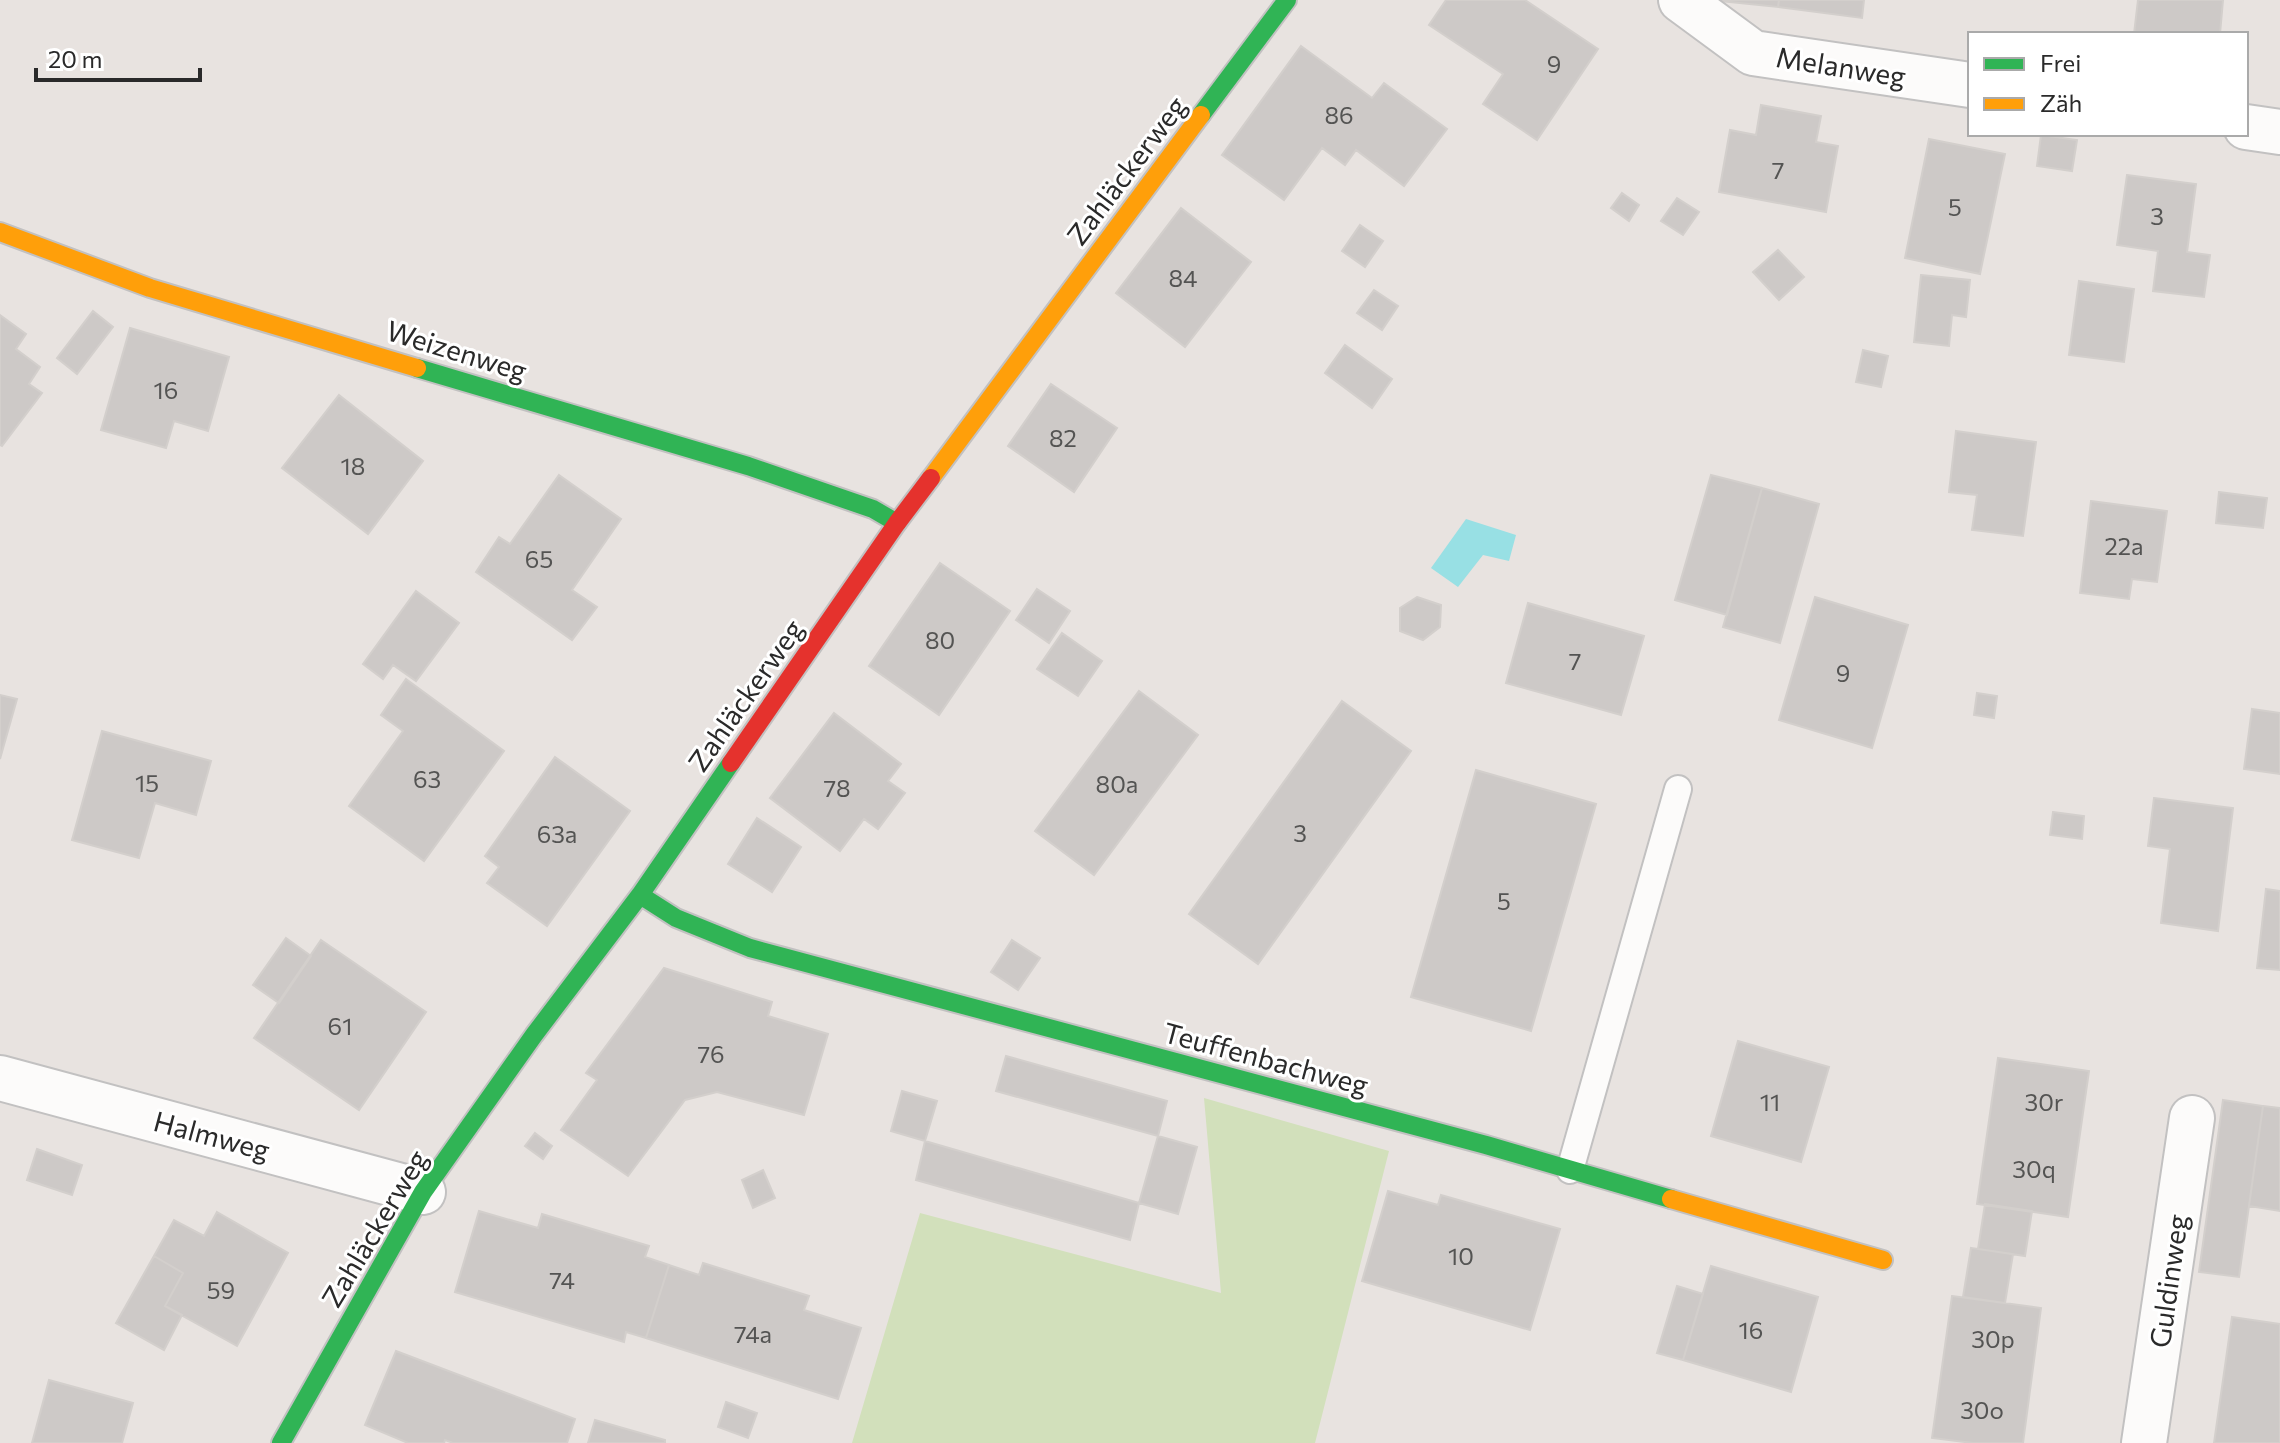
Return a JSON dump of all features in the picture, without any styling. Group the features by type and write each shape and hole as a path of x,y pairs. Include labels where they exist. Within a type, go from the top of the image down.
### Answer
{"street":[{"name":"Zahläckerweg","path":"281,1443 423,1192 534,1035 640,895 897,523 1287,0"},
{"name":"Melanweg","path":"1681,0 1753,53 1968,85"},
{"path":"2248,127 2280,132"},
{"name":"Weizenweg","path":"0,232 150,288 748,466 873,509 897,523"},
{"name":"Teuffenbachweg","path":"640,895 676,918 750,948 1570,1170 1883,1260"},
{"name":"Halmweg","path":"0,1078 423,1192"},
{"name":"Guldinweg","path":"2144,1443 2192,1118"}],"lane":[{"path":"1570,1170 1678,789"}],"green space":[{"path":"1204,1098 1389,1151 1315,1443 852,1443 920,1213 1221,1293"}],"water":[{"path":"1466,519 1516,535 1509,561 1483,555 1458,587 1431,568"}],"building":[{"path":"1446,0 1525,0 1598,49 1537,140 1483,104 1503,74 1429,25"},
{"path":"1710,0 1779,0 1778,7"},
{"path":"1779,0 1864,0 1862,18 1778,7"},
{"path":"2138,0 2223,0 2220,32 2134,32"},
{"path":"1301,46 1372,98 1384,83 1447,129 1404,186 1356,150 1345,165 1322,148 1284,200 1222,155"},
{"path":"1761,105 1821,116 1816,142 1838,146 1826,212 1719,192 1730,130 1756,135"},
{"path":"2041,136 2077,140 2072,171 2037,166"},
{"path":"1929,139 2005,154 1980,274 1905,258"},
{"path":"2127,175 2196,184 2187,252 2210,255 2204,297 2153,291 2158,251 2117,245"},
{"path":"1622,193 1639,205 1629,221 1611,208"},
{"path":"1677,198 1699,212 1683,235 1661,221"},
{"path":"1181,208 1251,262 1185,347 1116,293"},
{"path":"1360,225 1383,241 1365,267 1342,251"},
{"path":"1778,250 1804,277 1779,300 1753,272"},
{"path":"1921,275 1970,280 1966,317 1952,315 1949,346 1914,342"},
{"path":"2079,281 2134,289 2124,362 2069,355"},
{"path":"1374,290 1398,306 1382,330 1357,313"},
{"path":"93,311 113,327 77,374 57,358"},
{"path":"0,315 26,334 16,349 40,367 29,384 42,393 2,446 0,445"},
{"path":"130,328 229,357 208,431 174,421 166,448 101,430"},
{"path":"1345,345 1392,379 1372,408 1325,373"},
{"path":"1863,350 1888,356 1881,387 1856,382"},
{"path":"1051,384 1117,428 1074,492 1008,446"},
{"path":"339,395 423,461 368,534 282,468"},
{"path":"1956,431 2036,442 2023,536 1972,530 1977,495 1949,492"},
{"path":"559,475 621,519 572,590 597,607 572,640 476,572 499,537 510,544"},
{"path":"1711,475 1762,488 1727,615 1675,600"},
{"path":"1762,488 1819,504 1780,643 1723,627"},
{"path":"2219,492 2267,498 2263,528 2216,523"},
{"path":"2091,501 2167,511 2157,582 2132,579 2129,599 2080,593"},
{"path":"940,563 1010,611 939,715 869,666"},
{"path":"1037,589 1070,611 1049,643 1016,620"},
{"path":"416,591 459,623 416,681 393,665 383,679 363,664"},
{"path":"1417,597 1441,605 1440,627 1423,640 1400,631 1400,608"},
{"path":"1815,597 1908,625 1872,748 1779,720"},
{"path":"1528,603 1644,636 1621,715 1506,683"},
{"path":"1062,633 1102,661 1078,696 1037,669"},
{"path":"406,679 504,751 424,861 349,806 403,731 381,715"},
{"path":"1139,691 1198,735 1094,875 1035,831"},
{"path":"1977,693 1997,696 1994,718 1974,715"},
{"path":"0,695 17,699 0,759"},
{"path":"1342,701 1411,751 1258,964 1189,914"},
{"path":"2252,709 2280,713 2280,774 2244,769"},
{"path":"834,713 901,764 888,781 905,793 878,829 864,819 840,851 770,798"},
{"path":"102,731 211,761 196,815 155,803 139,858 72,840"},
{"path":"555,757 630,811 547,926 487,883 499,867 485,856"},
{"path":"1476,770 1596,804 1531,1031 1411,997"},
{"path":"2154,798 2233,808 2218,931 2161,923 2170,849 2148,846"},
{"path":"2053,812 2084,816 2082,839 2050,835"},
{"path":"757,818 801,847 772,892 728,864"},
{"path":"2266,889 2280,891 2280,970 2257,968"},
{"path":"286,938 311,956 279,1003 253,985"},
{"path":"321,940 426,1012 359,1110 254,1038"},
{"path":"1012,940 1040,958 1018,990 991,972"},
{"path":"664,968 772,1002 768,1016 828,1034 804,1115 717,1092 685,1100 628,1176 561,1130 597,1080 586,1073"},
{"path":"1738,1041 1829,1067 1801,1162 1711,1136"},
{"path":"1006,1056 1167,1101 1158,1136 996,1091"},
{"path":"1998,1058 2089,1071 2068,1217 1977,1204"},
{"path":"902,1091 937,1101 925,1141 891,1131"},
{"path":"2223,1100 2263,1106 2239,1277 2199,1272"},
{"path":"2263,1106 2280,1108 2280,1211 2249,1206"},
{"path":"535,1133 552,1146 543,1159 525,1146"},
{"path":"1158,1136 1197,1147 1178,1214 1139,1203"},
{"path":"925,1141 1139,1203 1130,1240 916,1180"},
{"path":"37,1149 82,1165 72,1195 27,1180"},
{"path":"763,1170 775,1198 753,1208 742,1180"},
{"path":"1388,1191 1438,1205 1441,1195 1560,1229 1530,1330 1362,1281"},
{"path":"1985,1204 2032,1211 2025,1256 1978,1249"},
{"path":"479,1211 538,1228 542,1214 649,1246 645,1257 669,1265 646,1338 626,1332 624,1342 455,1292"},
{"path":"217,1212 288,1253 237,1346 165,1306 183,1273 154,1256 174,1220 204,1236"},
{"path":"1971,1248 2013,1254 2005,1303 1963,1297"},
{"path":"154,1256 183,1273 165,1306 182,1315 164,1350 116,1323"},
{"path":"703,1263 809,1296 804,1310 861,1328 838,1399 646,1338 669,1265 699,1275"},
{"path":"1711,1266 1818,1297 1791,1392 1683,1360"},
{"path":"1677,1286 1703,1294 1683,1360 1657,1353"},
{"path":"1952,1296 2041,1308 2023,1443 1973,1443 1932,1438"},
{"path":"2232,1317 2280,1324 2280,1443 2214,1443"},
{"path":"396,1351 575,1419 567,1443 453,1443 445,1440 444,1443 408,1443 365,1425"},
{"path":"49,1380 133,1403 122,1443 32,1443"},
{"path":"726,1402 757,1413 748,1438 718,1427"},
{"path":"595,1420 665,1440 665,1443 588,1443"}],"traffic: fast":[{"path":"1201,115 1287,0"},
{"path":"417,368 748,466 873,509 897,523"},
{"path":"281,1443 423,1192 534,1035 640,895 731,763"},
{"path":"640,895 676,918 750,948 1486,1145 1671,1199"}],"traffic: slow":[{"path":"931,478 1201,115"},
{"path":"0,232 150,288 417,368"},
{"path":"1671,1199 1883,1260"}],"traffic: jam":[{"path":"731,763 931,478"}]}
